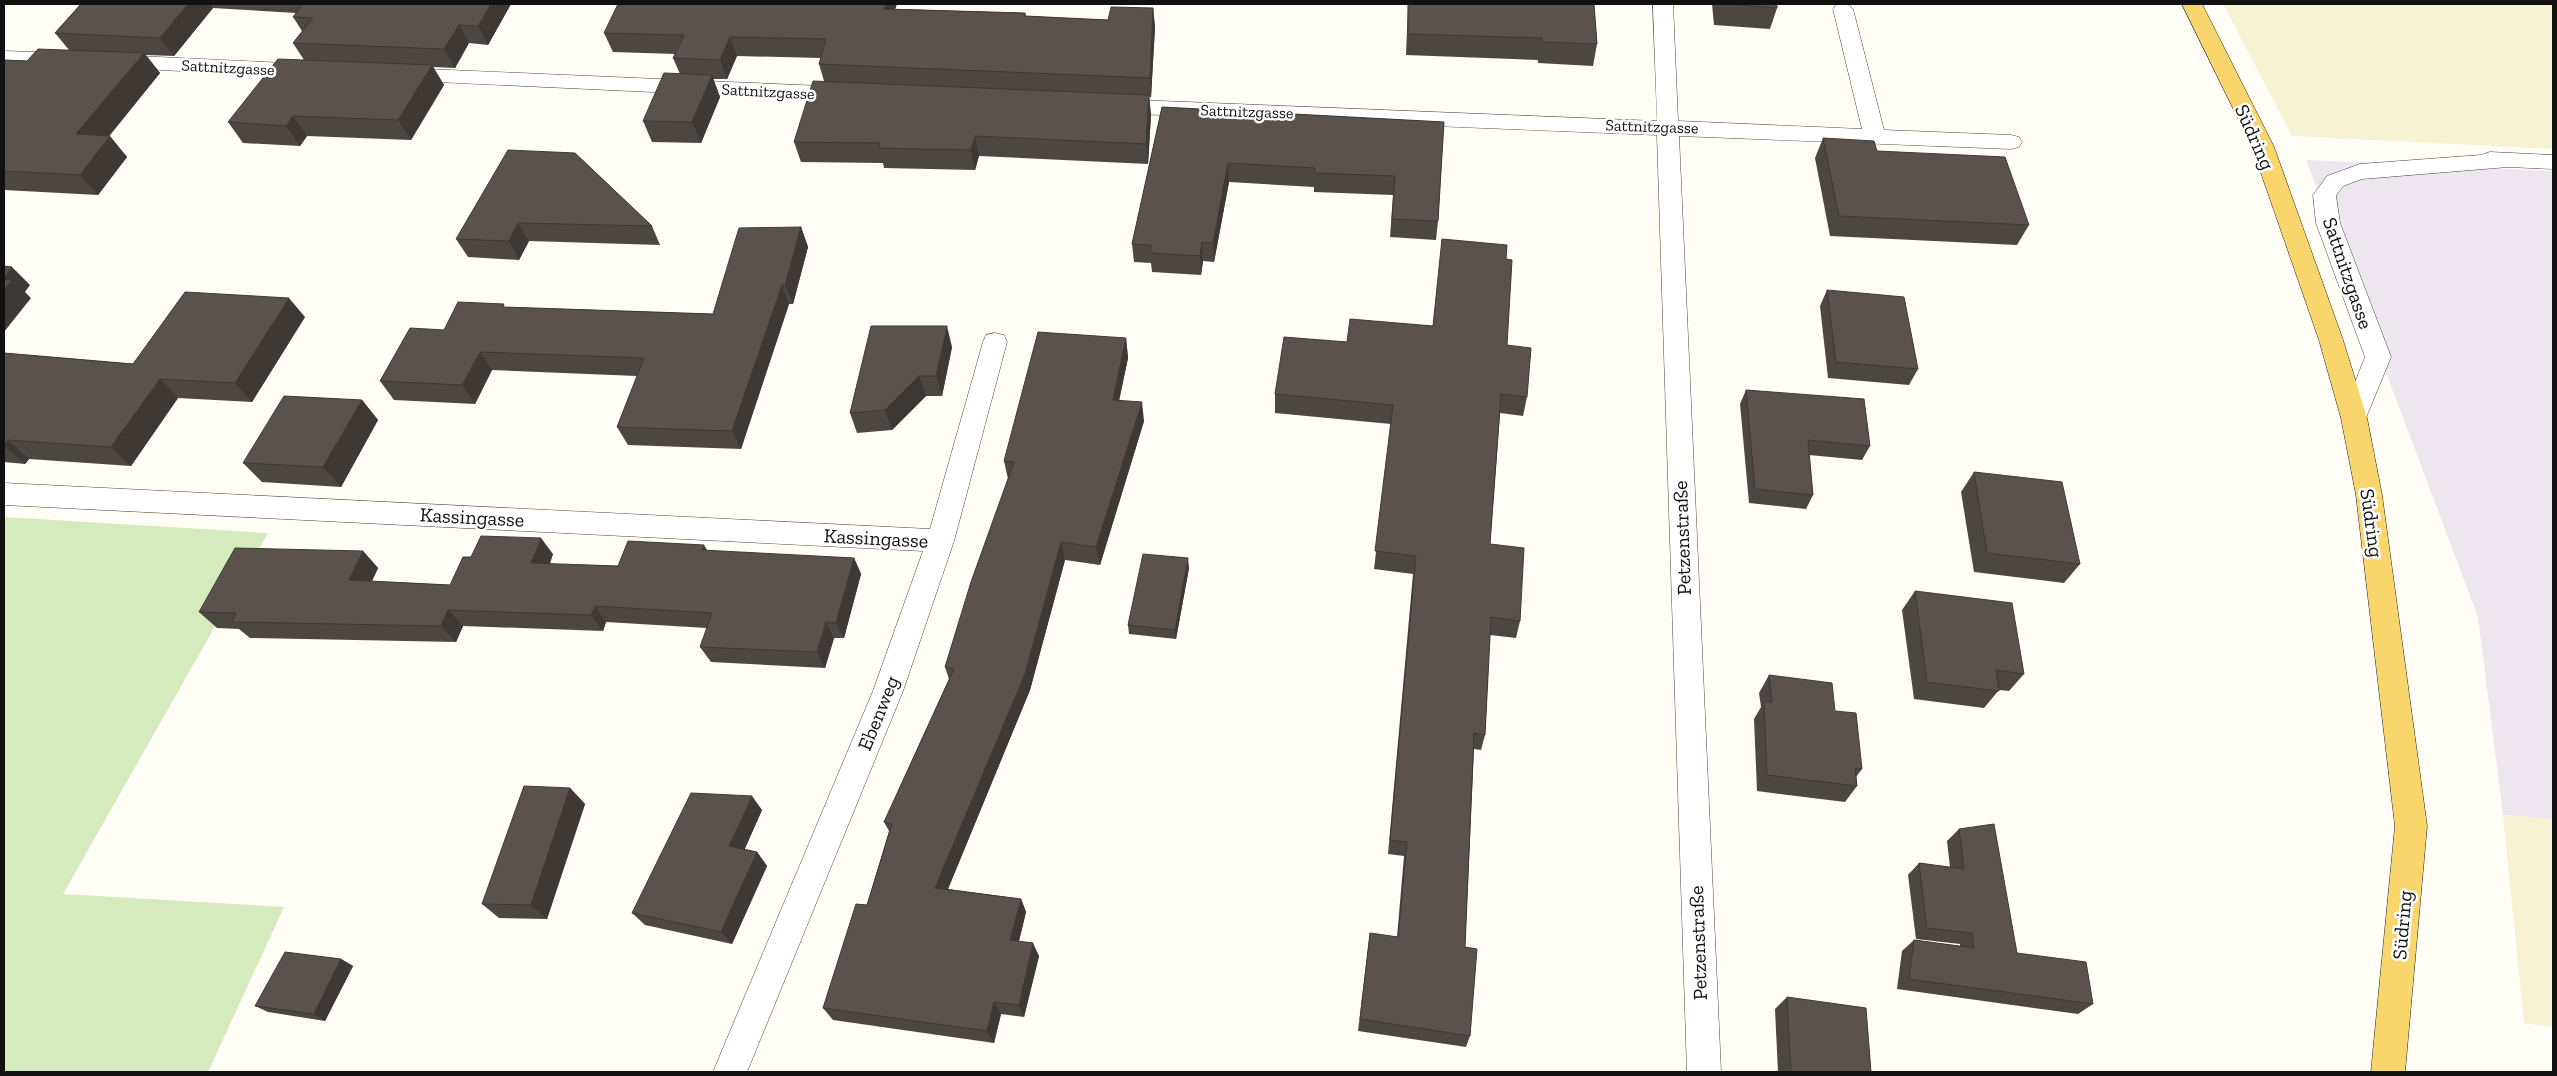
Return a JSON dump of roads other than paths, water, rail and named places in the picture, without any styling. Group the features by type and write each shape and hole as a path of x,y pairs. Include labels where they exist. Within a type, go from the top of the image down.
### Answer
{"main road":[{"name":"Südring","path":"2192,4 2263,147 2332,340 2354,418 2369,495 2411,826 2388,1072"}],"street":[{"name":"Petzenstraße","path":"1663,4 1704,1072"},
{"path":"1843,9 1875,136"},
{"name":"Sattnitzgasse","path":"4,58 330,72"},
{"name":"Sattnitzgasse","path":"380,74 865,95"},
{"name":"Sattnitzgasse","path":"1092,105 2011,142"},
{"name":"Sattnitzgasse","path":"2420,155 2553,162"},
{"name":"Sattnitzgasse","path":"2354,418 2378,357 2328,223 2324,195 2334,181 2360,172 2417,169 2508,160"},
{"name":"Ebenweg","path":"730,1072 739,1046 888,691 940,541 994,342"},
{"name":"Kassingasse","path":"4,494 940,541"}]}
